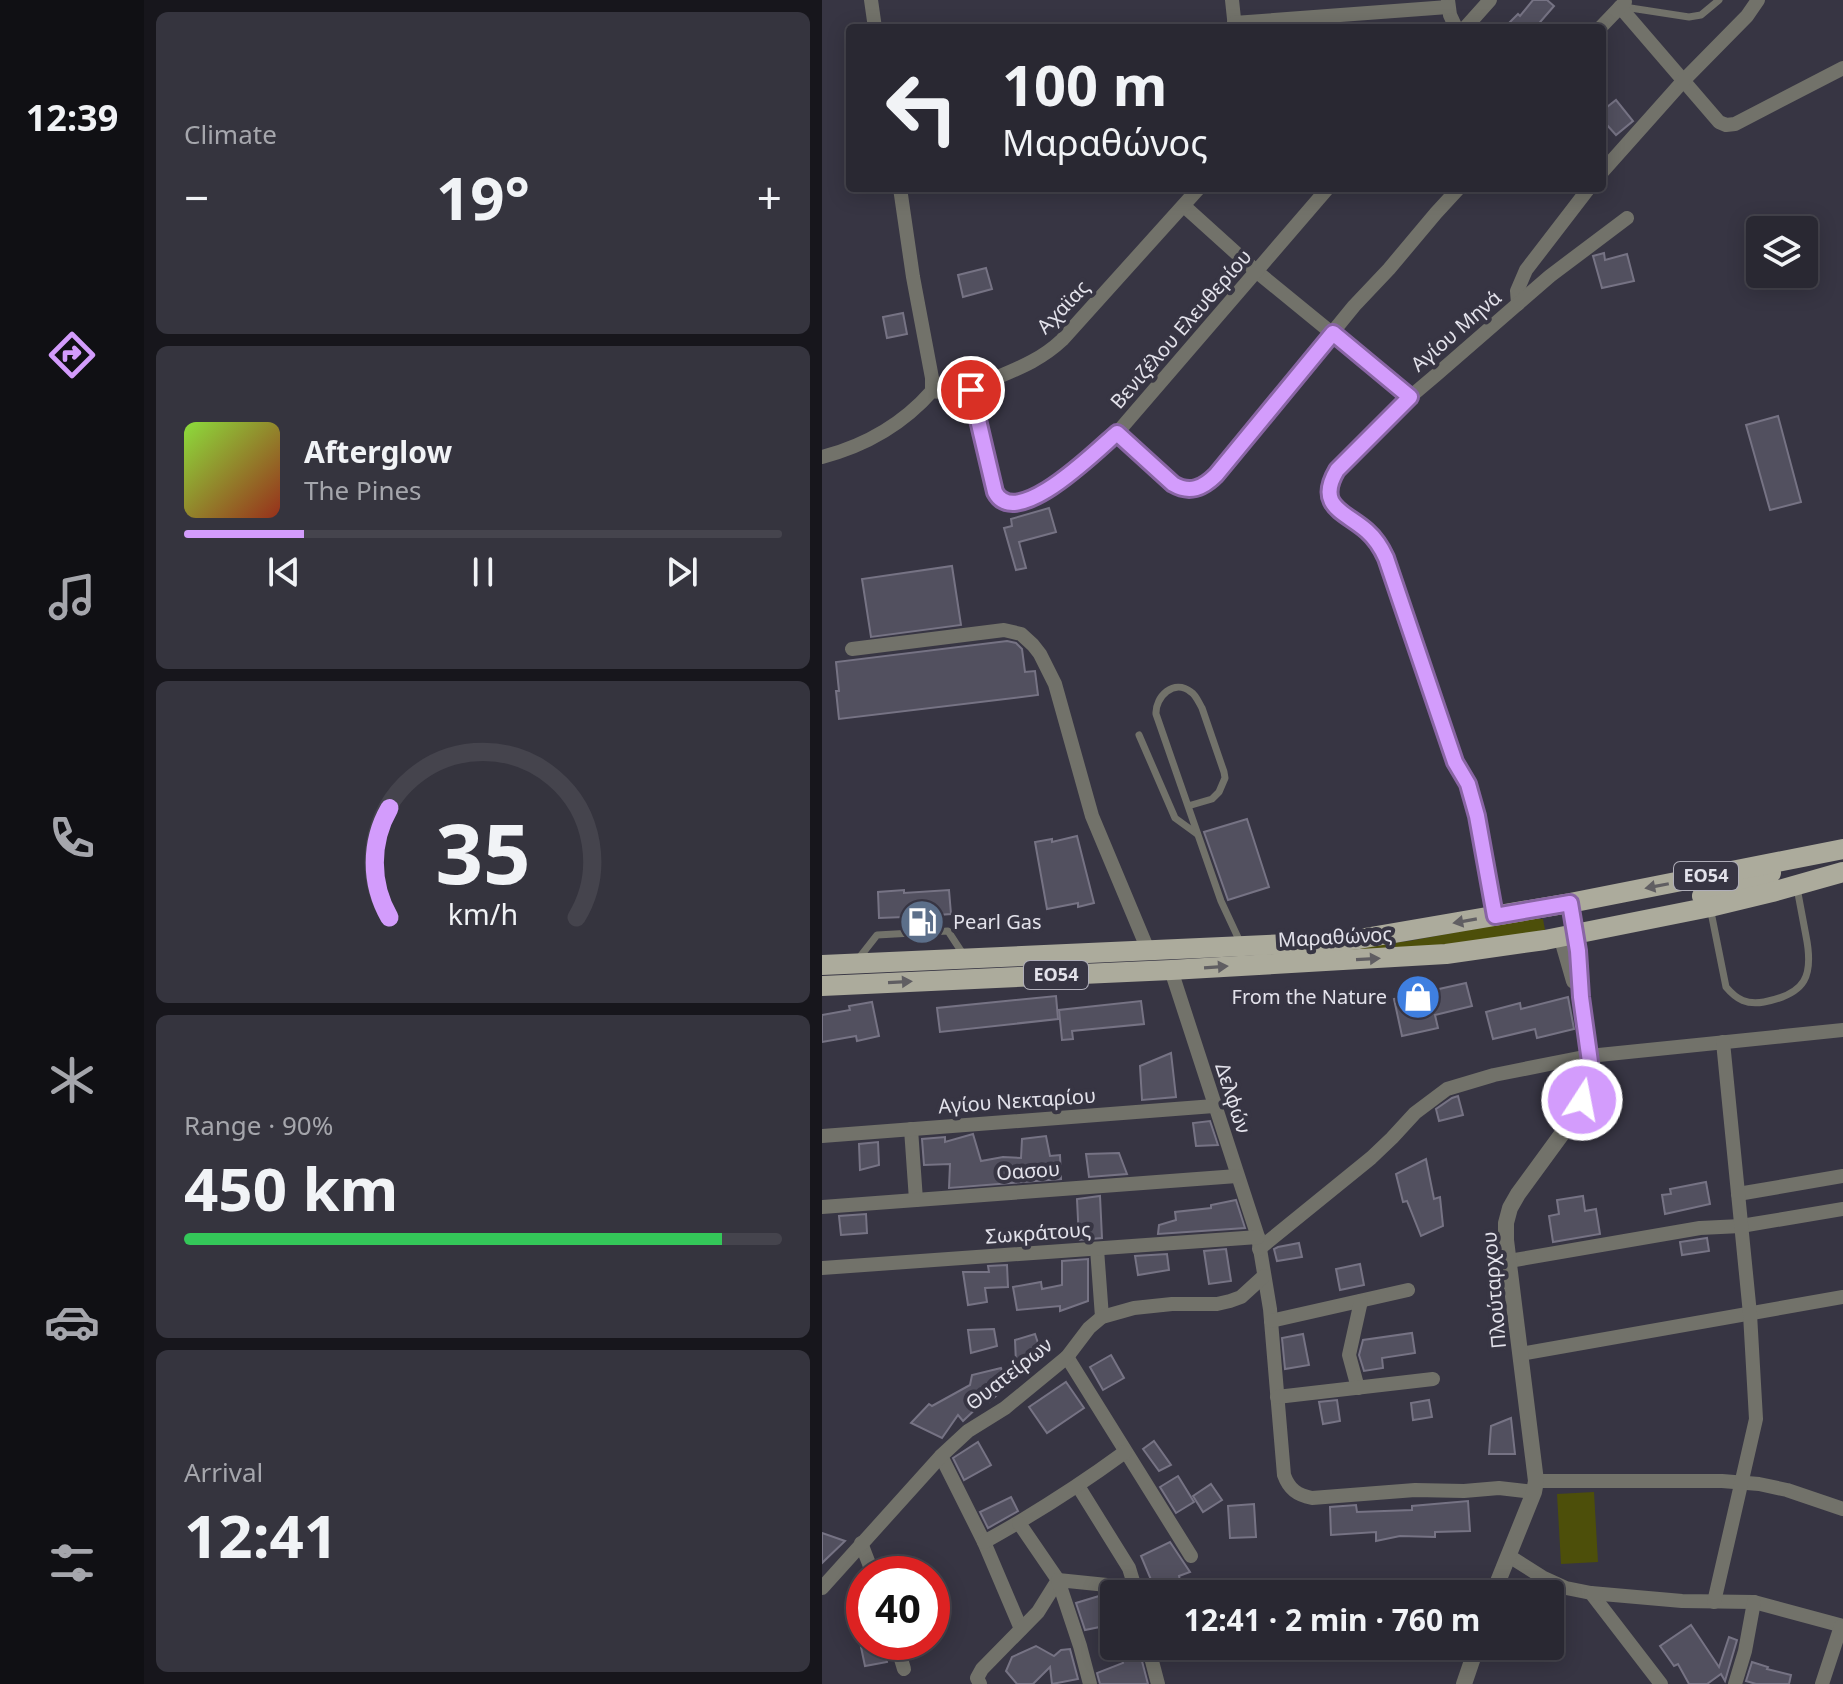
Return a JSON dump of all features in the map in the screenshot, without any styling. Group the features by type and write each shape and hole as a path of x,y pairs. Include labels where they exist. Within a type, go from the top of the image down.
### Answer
{"main road":[{"name":"Μαραθώνος","path":"822,986 1171,970 1422,956 1489,949 1803,857 1843,849"},
{"name":"Μαραθώνος","path":"822,965 1359,939 1495,916 1570,924 1710,907 1843,872"}],"street":[{"path":"871,0 874,24"},
{"path":"1232,0 1234,24"},
{"path":"1469,24 1490,0"},
{"path":"1606,168 1684,80 1747,16 1758,0"},
{"path":"1253,24 1448,3 1454,24"},
{"path":"1604,24 1623,3 1719,122 1726,125 1735,124 1843,68"},
{"path":"822,457 869,440 928,396 932,378 901,192"},
{"name":"Αχαϊας","path":"928,396 971,390 1046,354 1196,192"},
{"name":"Βενιζέλου Ελευθερίου","path":"971,390 999,499 1021,502 1042,494 1117,433 1325,192"},
{"path":"1117,433 1173,484 1188,490 1200,487 1216,475 1354,306 1455,192"},
{"path":"1518,304 1517,291 1526,270 1586,192"},
{"path":"1184,206 1256,271 1410,397"},
{"name":"Αγίου Μηνά","path":"1495,916 1477,816 1468,784 1455,762 1386,558 1376,539 1334,507 1330,490 1332,479 1337,470 1410,397 1550,276 1627,218"},
{"path":"852,649 1004,630 1017,632 1033,645 1055,684 1092,816 1148,950"},
{"name":"Πλούταρχου","path":"1499,1580 1535,1486 1506,1230 1510,1208 1579,1108 1587,1083 1589,1056 1579,960 1570,924"},
{"name":"Δελφών","path":"1171,970 1258,1243 1271,1321 1284,1475 1289,1487 1312,1498 1415,1490 1464,1491 1722,1481 1787,1490 1843,1509"},
{"path":"1258,1243 1371,1158 1415,1113 1447,1089 1494,1075 1589,1056 1842,1034"},
{"path":"1714,1602 1756,1419 1750,1314 1723,1042"},
{"name":"Αγίου Νεκταρίου","path":"822,1136 1214,1106"},
{"path":"911,1129 916,1200"},
{"name":"Οασου","path":"822,1207 1237,1176"},
{"path":"1738,1194 1843,1176"},
{"path":"1509,1261 1700,1228 1741,1226 1843,1209"},
{"name":"Σωκράτους","path":"822,1268 1097,1249 1258,1243"},
{"path":"1097,1249 1102,1317 1134,1308 1230,1301 1241,1297 1264,1276"},
{"path":"1271,1321 1408,1290"},
{"path":"1520,1354 1843,1297"},
{"path":"1358,1388 1349,1355 1361,1301"},
{"name":"Θυατείρων","path":"822,1588 941,1456 968,1431 1005,1408 1067,1357 1089,1328 1102,1317"},
{"path":"1067,1357 1191,1556"},
{"path":"1277,1397 1433,1379"},
{"path":"984,1542 1078,1486 1125,1452"},
{"path":"941,1456 984,1542 1021,1629"},
{"path":"1078,1486 1129,1568 1133,1580"},
{"path":"1019,1523 1058,1580 1090,1684"},
{"path":"861,1543 866,1556"},
{"path":"1509,1556 1566,1588 1591,1593 1754,1602 1842,1626 1822,1684"},
{"path":"1058,1580 1100,1586"},
{"path":"980,1684 977,1678 982,1669 1038,1612 1058,1580"},
{"path":"1591,1593 1661,1684"},
{"path":"1735,1684 1754,1602"},
{"path":"901,1660 904,1669"},
{"path":"1152,1660 1158,1684"},
{"path":"1464,1684 1472,1660"}],"lane":[{"path":"1623,3 1689,17 1701,15 1719,0"},
{"path":"1188,806 1212,799 1223,786 1224,772 1198,700 1191,692 1171,688 1159,697 1156,714 1221,901 1242,946"},
{"path":"1139,735 1175,818 1197,834"},
{"path":"1710,907 1726,987 1742,1002 1773,1000 1793,993 1809,973 1809,950 1797,885"},
{"path":"855,964 877,935 948,931 966,959"}],"shaded area":[{"path":"1528,919 1543,919 1545,930 1499,939 1389,950 1330,950 1409,941"},
{"path":"1594,1492 1598,1562 1561,1564 1557,1494"}],"building":[{"path":"1533,0 1547,0 1554,6 1538,24 1508,24 1518,14 1520,16"},
{"path":"1616,100 1633,121 1616,135 1606,126 1606,108"},
{"path":"1604,253 1605,260 1627,254 1634,281 1602,288 1593,256"},
{"path":"986,268 992,289 963,297 958,275"},
{"path":"903,313 907,334 887,338 883,317"},
{"path":"1778,416 1801,502 1770,510 1746,425"},
{"path":"1049,508 1056,532 1019,542 1026,568 1016,570 1004,528 1012,526 1011,519"},
{"path":"952,566 961,625 871,637 862,579"},
{"path":"1007,641 1016,643 1022,649 1025,672 1035,671 1038,695 839,719 836,662"},
{"path":"1247,819 1269,887 1228,900 1204,832"},
{"path":"1077,836 1094,903 1047,909 1035,842 1052,839 1052,842"},
{"path":"904,890 904,893 949,890 951,914 938,915 939,925 905,927 904,917 879,918 878,892"},
{"path":"1466,983 1472,1006 1435,1015 1438,1028 1402,1036 1394,999"},
{"path":"1056,996 1058,1019 940,1032 937,1008"},
{"path":"1568,997 1574,1029 1537,1038 1535,1029 1493,1039 1486,1012 1520,1003 1521,1009"},
{"path":"1141,1001 1144,1024 1072,1031 1073,1039 1062,1040 1059,1010"},
{"path":"872,1002 879,1036 857,1041 856,1036 822,1042 822,1015"},
{"path":"1171,1053 1176,1097 1142,1100 1140,1066"},
{"path":"1458,1096 1463,1115 1439,1121 1436,1109"},
{"path":"1210,1121 1218,1145 1196,1146 1193,1123"},
{"path":"973,1134 981,1161 1021,1158 1022,1139 1046,1136 1050,1156 1060,1155 1061,1179 949,1188 950,1164 924,1165 922,1139 945,1137 945,1142"},
{"path":"878,1142 879,1165 860,1170 859,1144"},
{"path":"1119,1153 1127,1174 1089,1177 1086,1154"},
{"path":"1426,1159 1434,1199 1440,1197 1443,1226 1421,1236 1407,1201 1403,1202 1396,1174"},
{"path":"1706,1182 1710,1204 1665,1214 1662,1195 1671,1194 1670,1189"},
{"path":"1100,1196 1102,1238 1079,1240 1077,1199"},
{"path":"1583,1196 1585,1211 1596,1209 1600,1234 1553,1242 1549,1216 1559,1214 1557,1200"},
{"path":"1236,1200 1245,1228 1158,1234 1159,1225 1176,1220 1175,1212 1211,1208 1211,1205"},
{"path":"866,1214 867,1233 841,1235 839,1216"},
{"path":"1707,1238 1709,1251 1682,1255 1680,1242"},
{"path":"1299,1243 1302,1257 1277,1261 1274,1249"},
{"path":"1226,1249 1231,1281 1209,1284 1204,1251"},
{"path":"1167,1254 1169,1270 1138,1275 1135,1256"},
{"path":"1088,1259 1088,1301 1060,1311 1060,1306 1017,1310 1013,1287 1041,1282 1042,1289 1062,1285 1062,1261"},
{"path":"1360,1264 1364,1285 1340,1290 1336,1269"},
{"path":"1007,1265 1008,1287 985,1288 987,1302 968,1305 963,1272 989,1272 988,1266"},
{"path":"994,1329 997,1346 971,1353 968,1330"},
{"path":"1412,1333 1415,1353 1382,1358 1383,1368 1364,1371 1359,1355 1363,1340"},
{"path":"1035,1334 1042,1355 1016,1363 1015,1340"},
{"path":"1303,1334 1309,1365 1285,1369 1282,1338"},
{"path":"1111,1355 1124,1378 1103,1390 1090,1367"},
{"path":"1001,1368 1005,1388 989,1402 985,1400 963,1421 958,1415 942,1438 911,1423 929,1404 932,1406 970,1385 972,1375"},
{"path":"1066,1382 1084,1408 1047,1433 1029,1407"},
{"path":"1337,1400 1340,1421 1323,1424 1319,1402"},
{"path":"1429,1400 1432,1417 1413,1420 1411,1403"},
{"path":"1511,1418 1515,1454 1489,1454 1491,1426"},
{"path":"1154,1441 1171,1465 1159,1471 1143,1449"},
{"path":"978,1442 991,1465 964,1480 953,1458"},
{"path":"1178,1476 1194,1502 1176,1513 1160,1487"},
{"path":"1211,1484 1222,1500 1203,1512 1193,1496"},
{"path":"1011,1497 1018,1511 988,1528 980,1512"},
{"path":"1468,1501 1470,1531 1435,1532 1435,1537 1400,1536 1376,1541 1376,1532 1331,1535 1330,1507 1356,1505 1357,1512 1412,1510 1412,1506"},
{"path":"1254,1504 1256,1537 1230,1538 1228,1506"},
{"path":"822,1533 845,1541 822,1563"},
{"path":"1170,1542 1190,1572 1179,1576 1180,1580 1151,1580 1141,1556"},
{"path":"1099,1596 1100,1627 1085,1630 1076,1603"},
{"path":"1691,1625 1719,1667 1729,1637 1737,1640 1725,1681 1721,1674 1707,1684 1689,1684 1678,1664 1674,1666 1660,1646"},
{"path":"1036,1646 1054,1656 1061,1650 1070,1649 1078,1679 1052,1684 1050,1667 1033,1684 1017,1684 1006,1671 1012,1657"},
{"path":"864,1660 887,1660 887,1662 865,1666"},
{"path":"1122,1660 1142,1660 1148,1684 1100,1684 1097,1673 1123,1663"},
{"path":"1752,1662 1791,1675 1789,1684 1746,1681"}],"place":[{"name":"Pearl Gas","path":"922,922"},
{"name":"From the Nature","path":"1418,997"}],"route":[{"path":"971,390 995,492 1006,503 1021,502 1042,494 1117,433 1173,484 1192,490 1204,485 1216,475 1333,333 1410,397 1337,470 1330,484 1331,499 1340,513 1376,539 1386,558 1455,762 1468,784 1477,816 1495,916 1570,903 1590,1062 1582,1100"}]}
